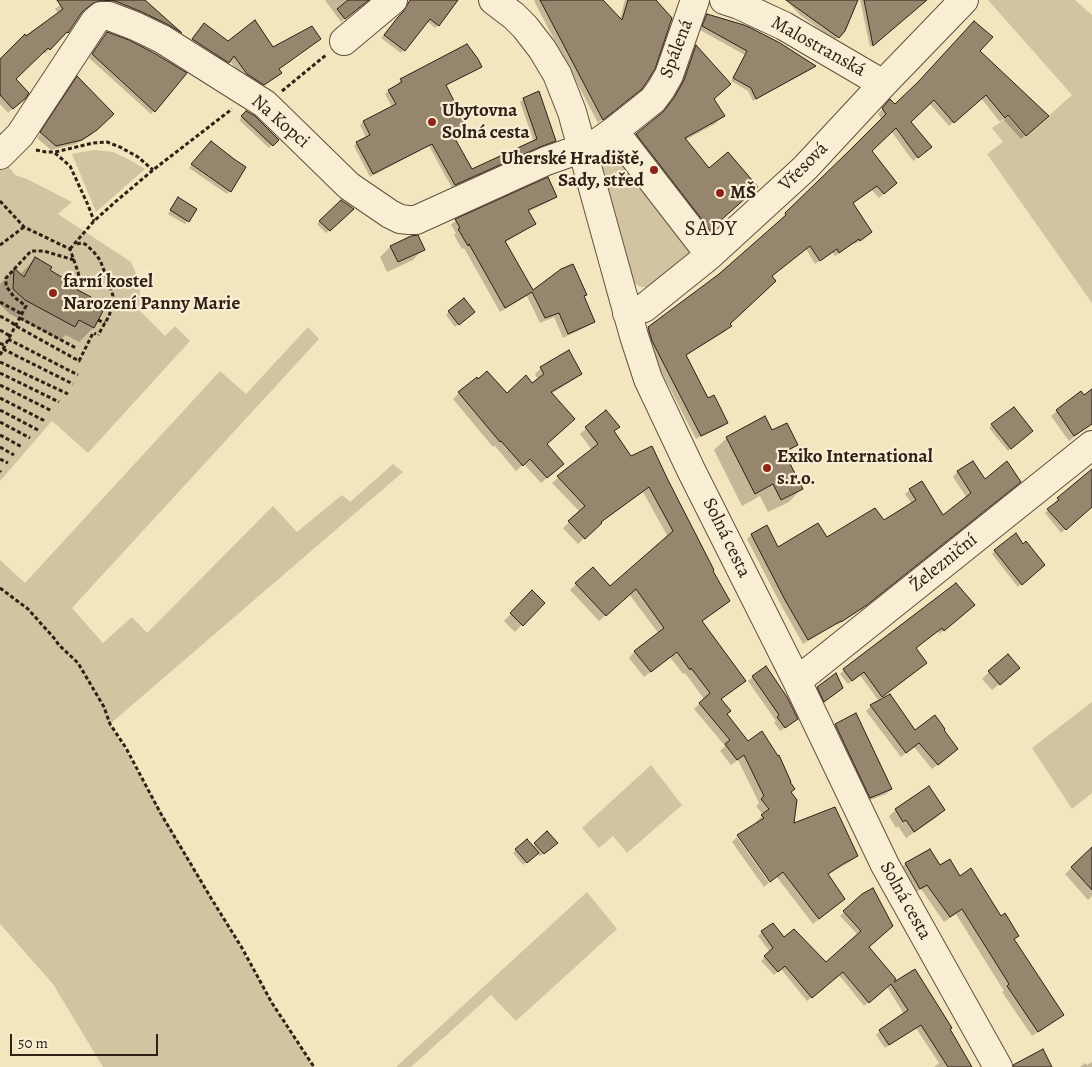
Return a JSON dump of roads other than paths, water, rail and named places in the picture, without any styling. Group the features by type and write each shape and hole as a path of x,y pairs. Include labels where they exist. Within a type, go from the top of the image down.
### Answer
{"street":[{"path":"344,41 393,0"},
{"name":"Solná cesta","path":"493,0 514,16 524,27 542,49 557,74 582,148 641,359 658,401 796,679 885,865 998,1067"},
{"name":"Spálená","path":"582,148 597,143 652,100 661,89 669,75 695,0"},
{"name":"Malostranská","path":"724,0 784,26 883,84"},
{"name":"Vřesová","path":"627,313 644,308 710,255 805,168 964,0"},
{"name":"Na Kopci","path":"8,148 40,106 95,21 102,16 109,16 162,39 258,100 349,186 400,219 422,218 546,161 582,148"},
{"path":"614,130 710,255"},
{"name":"Železniční","path":"796,679 807,673 1092,445"}],"place":[{"name":"Ubytovna Solná cesta","path":"432,122"},
{"name":"Uherské Hradiště, Sady, střed","path":"654,170"},
{"name":"MŠ","path":"720,193"},
{"name":"farní kostel Narození Panny Marie","path":"53,293"},
{"name":"Exiko International s.r.o.","path":"767,468"}],"district":[{"name":"SADY","path":"711,230"}]}
